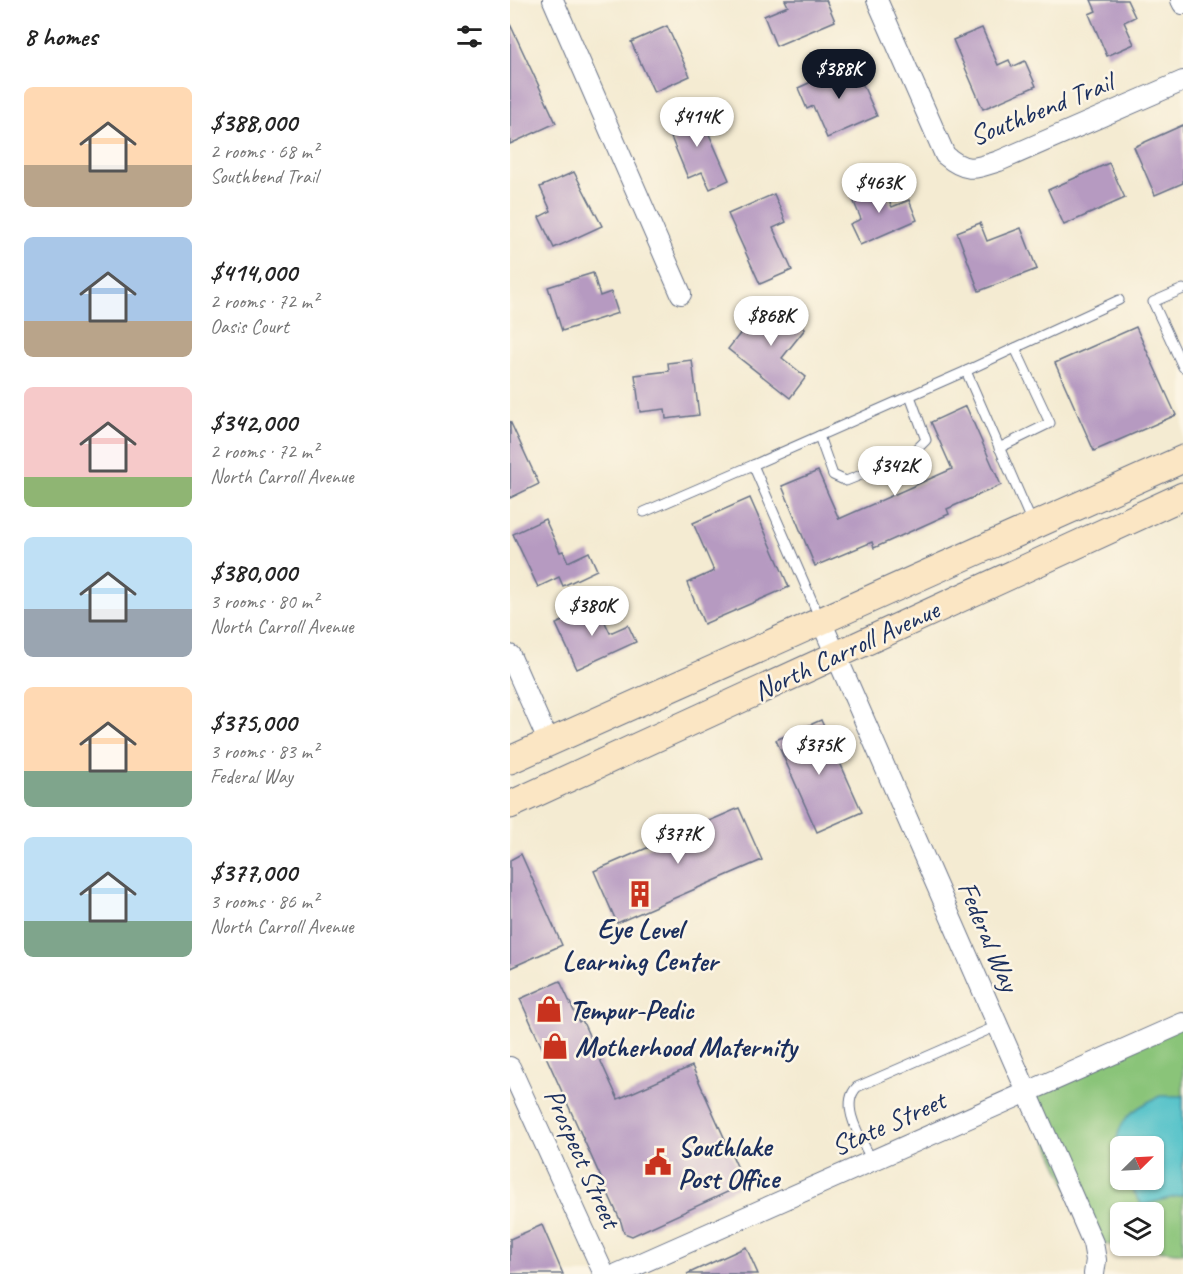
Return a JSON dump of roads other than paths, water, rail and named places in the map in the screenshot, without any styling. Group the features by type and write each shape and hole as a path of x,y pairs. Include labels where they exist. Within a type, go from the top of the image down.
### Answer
{"main road":[{"name":"North Carroll Avenue","path":"510,760 1183,459"},
{"name":"North Carroll Avenue","path":"510,805 600,766 835,654 1183,496"}],"street":[{"path":"553,0 681,294"},
{"name":"Southbend Trail","path":"877,0 945,155 959,167 977,168 999,161 1183,81"},
{"name":"Federal Way","path":"821,621 1093,1243 1094,1274"},
{"path":"510,655 549,743"},
{"name":"State Street","path":"616,1274 1183,1023"},
{"name":"Prospect Street","path":"510,1066 604,1274"}],"lane":[{"path":"1183,289 1153,302 1183,367"},
{"path":"644,512 966,372 1119,300"},
{"path":"999,448 1050,423 1015,348"},
{"path":"966,372 1033,525"},
{"path":"819,436 833,475 846,481 911,455 926,440 910,396"},
{"path":"753,465 821,621"},
{"path":"872,1162 849,1109 848,1099 851,1092 857,1087 997,1026"}],"water":[{"path":"1160,1096 1183,1096 1183,1195 1154,1202 1140,1202 1133,1190 1164,1190 1164,1136 1118,1136 1122,1124 1142,1105"}],"place":[{"name":"Eye Level Learning Center","path":"640,894"},
{"name":"Tempur-Pedic","path":"549,1009"},
{"name":"Motherhood Maternity","path":"555,1046"},
{"name":"Southlake Post Office","path":"658,1162"}]}
